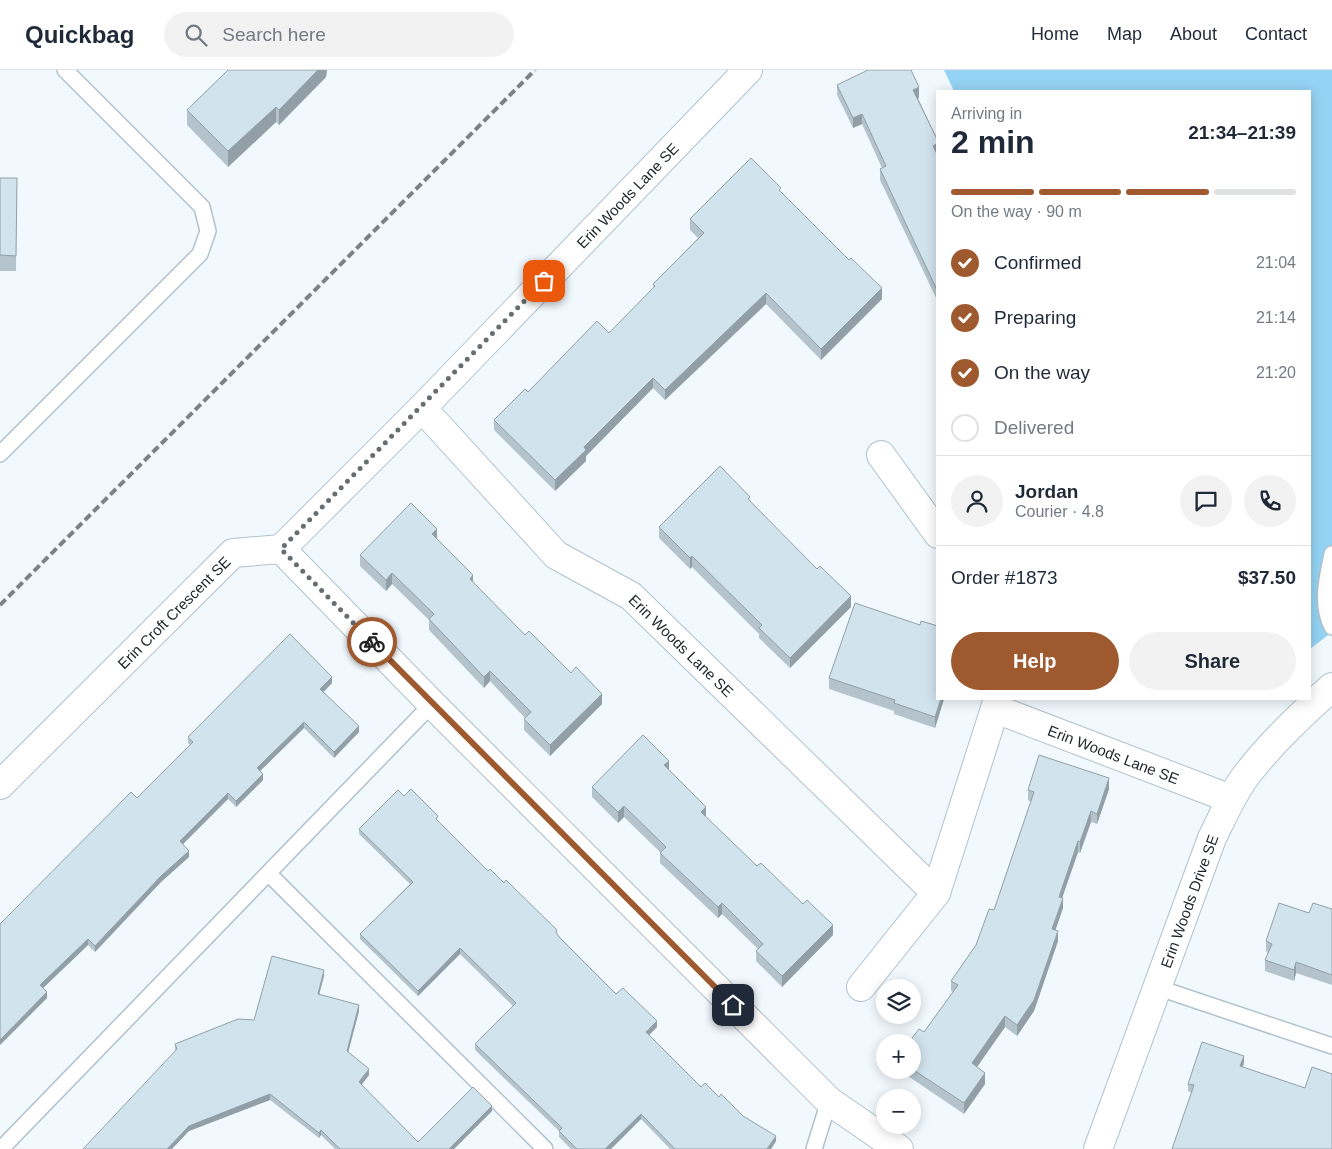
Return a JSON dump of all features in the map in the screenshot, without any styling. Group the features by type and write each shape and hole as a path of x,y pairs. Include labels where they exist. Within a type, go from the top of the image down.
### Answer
{"street":[{"name":"Erin Woods Lane SE","path":"281,549 422,408 748,70"},
{"name":"Erin Woods Lane SE","path":"422,408 556,555 631,596 936,894"},
{"path":"881,455 936,531"},
{"path":"281,549 432,704 829,1101 899,1149"},
{"name":"Erin Croft Crescent SE","path":"0,785 233,553 281,549"},
{"name":"Erin Woods Drive SE","path":"1098,1149 1212,838 1247,774 1283,732 1332,687"},
{"name":"Erin Woods Lane SE","path":"861,986 936,894 997,704 1232,799"}],"lane":[{"path":"0,454 200,254 208,231 202,207 65,70"},
{"path":"1332,554 1324,591 1328,619 1332,627"},
{"path":"1,1149 432,704"},
{"path":"269,874 545,1149"},
{"path":"1156,987 1332,1046"},
{"path":"814,1149 829,1101"}],"shaded area":[{"path":"944,70 1332,70 1332,632 1311,648 1311,90 954,90"}],"building":[{"path":"228,70 318,70 279,110 276,107 228,151 187,110"},
{"path":"868,70 911,70 919,87 913,90 936,137 936,144 933,146 936,152 936,288 880,169 886,166 862,114 853,118 837,85"},
{"path":"751,158 781,188 779,190 849,260 851,258 882,288 821,349 766,293 665,390 653,378 584,447 586,450 555,480 494,420 525,389 528,392 597,321 609,333 655,286 653,284 704,233 690,219"},
{"path":"0,178 17,178 16,256 0,255"},
{"path":"720,466 750,497 748,499 817,569 820,566 851,596 790,658 759,628 762,625 692,556 690,558 659,527"},
{"path":"411,503 437,529 432,534 473,575 470,579 525,635 529,631 571,673 576,667 602,694 550,745 524,719 531,712 490,671 484,677 429,619 434,614 392,573 386,580 360,555"},
{"path":"855,603 920,625 921,621 936,625 936,700 941,700 935,717 894,703 895,700 829,678"},
{"path":"290,634 332,677 320,689 359,726 334,752 304,722 257,768 263,774 236,801 228,793 180,841 189,851 161,876 95,946 88,939 40,985 47,992 0,1040 0,924 131,792 137,798 193,742 188,737"},
{"path":"643,735 669,761 664,765 706,807 701,812 757,866 761,863 803,904 807,900 833,925 782,976 756,951 763,944 722,903 718,907 660,853 666,847 624,806 618,812 592,787"},
{"path":"1039,755 1109,778 1097,814 1091,811 1080,842 1078,841 1059,897 1063,898 1052,929 1058,931 1034,1000 1017,1025 1005,1016 972,1063 985,1073 964,1103 921,1075 921,1034 915,1034 919,1029 924,1032 958,985 951,981 976,945 989,909 994,910 1034,792 1028,790"},
{"path":"411,789 438,816 436,819 488,871 490,869 504,883 506,880 557,930 556,932 559,937 616,994 623,988 657,1021 646,1032 701,1087 705,1083 719,1097 721,1094 743,1116 776,1136 767,1149 675,1149 641,1114 605,1149 577,1149 559,1131 562,1128 475,1044 516,1003 460,948 418,991 360,934 413,882 359,829 398,790 404,796"},
{"path":"1279,903 1309,913 1313,903 1332,909 1332,975 1296,962 1294,970 1265,960 1272,944 1266,941"},
{"path":"272,956 324,970 318,994 359,1005 347,1051 369,1069 359,1082 418,1142 473,1087 492,1106 449,1149 340,1149 321,1130 319,1133 270,1094 189,1126 167,1149 83,1149 177,1049 175,1044 238,1019 254,1020"},
{"path":"1202,1042 1244,1056 1240,1066 1305,1088 1312,1067 1332,1074 1332,1149 1172,1149 1194,1085 1188,1084"}],"railway":[{"path":"0,605 535,70"}],"way so far":[{"path":"372,642 281,549 422,408 544,281"}],"route":[{"path":"372,642 733,1005"}]}
